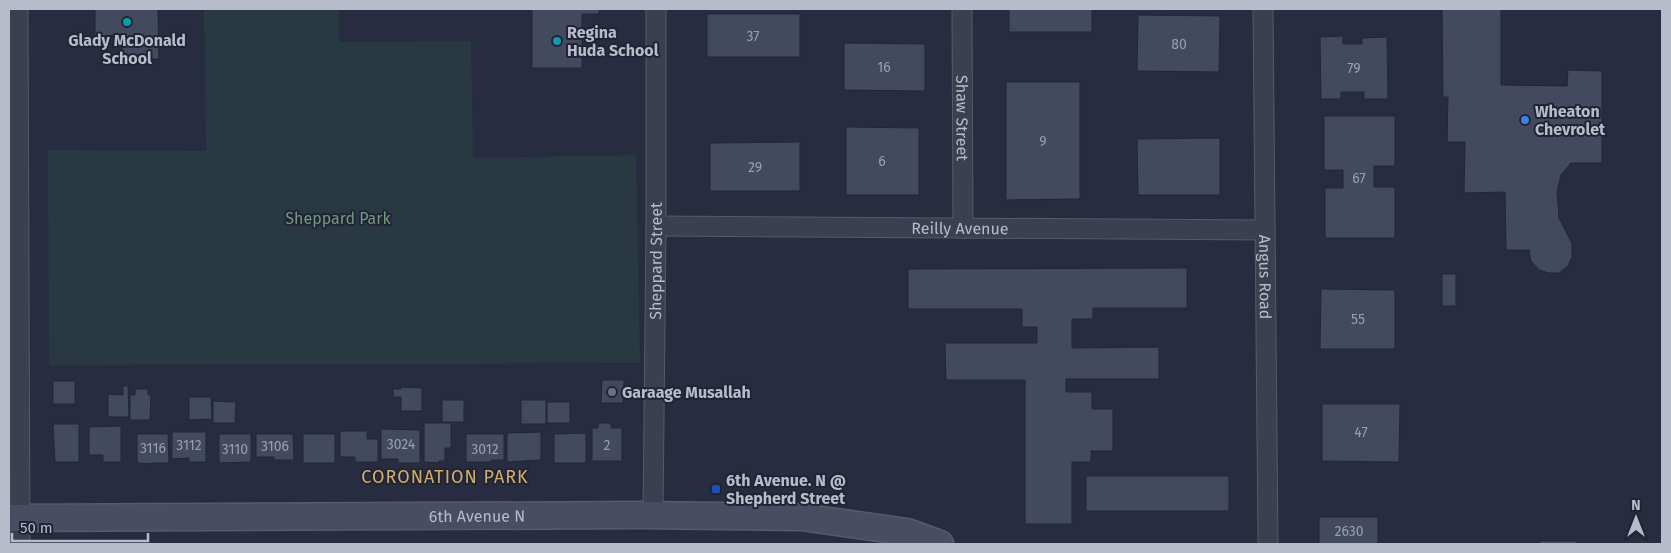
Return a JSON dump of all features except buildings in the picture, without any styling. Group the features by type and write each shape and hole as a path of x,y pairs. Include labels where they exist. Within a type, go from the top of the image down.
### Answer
{"street":[{"path":"18,9 14,518 20,544"},
{"name":"Sheppard Street","path":"653,515 656,9"},
{"name":"Shaw Street","path":"962,9 963,228"},
{"name":"Angus Road","path":"1263,9 1268,544"},
{"name":"Reilly Avenue","path":"656,226 1264,230"},
{"name":"6th Avenue N","path":"14,518 801,516 907,532 940,544"}],"green space":[{"name":"Sheppard Park","path":"204,9 339,9 339,42 471,41 473,158 636,155 640,363 49,365 48,150 206,151"}],"place":[{"name":"Glady McDonald School","path":"127,22"},
{"name":"Regina Huda School","path":"557,41"},
{"name":"Wheaton Chevrolet","path":"1525,120"},
{"name":"Garaage Musallah","path":"612,392"},
{"name":"6th Avenue. N @ Shepherd Street","path":"716,489"}],"district":[{"name":"CORONATION PARK","path":"445,477"}]}
